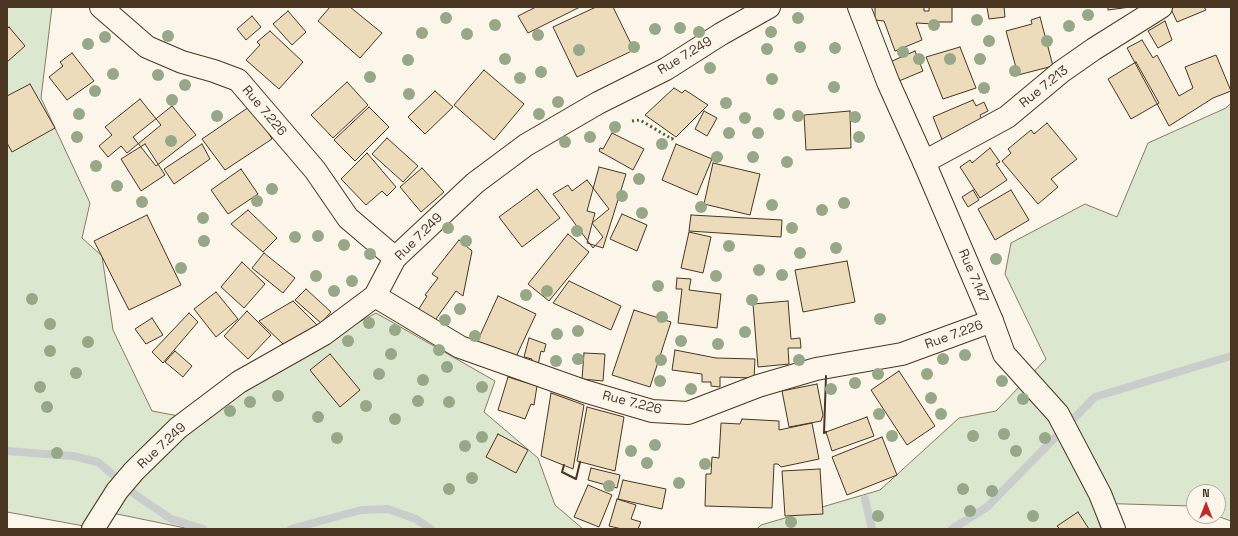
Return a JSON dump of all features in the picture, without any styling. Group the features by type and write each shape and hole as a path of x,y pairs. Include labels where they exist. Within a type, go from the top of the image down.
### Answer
{"street":[{"name":"Rue 7.226","path":"101,7 147,47 182,62 214,71 238,80 315,170 348,218 395,258"},
{"name":"Rue 7.249","path":"93,529 117,491 134,471 178,428 239,382 324,334 376,296 395,258 475,183 526,145 598,104 666,69 721,34 769,7"},
{"name":"Rue 7.147","path":"859,7 888,82 992,321 1004,354 1058,414 1100,494 1114,529"},
{"name":"Rue 7.213","path":"924,162 1008,117 1061,72 1094,49 1161,7"},
{"name":"Rue 7.226","path":"376,296 460,347 584,391 652,411 688,413 758,386 816,369 902,354 992,321"}],"green space":[{"path":"7,7 52,7 41,98 90,203 82,238 102,256 113,330 152,411 179,416 376,313 495,381 484,412 538,458 555,505 583,529 190,529 117,514 84,526 7,512"},
{"path":"1231,103 1231,521 1226,519 1226,484 1186,484 1186,506 1093,503 1101,529 757,529 761,525 880,490 959,418 996,411 1046,359 1005,274 1011,243 1085,204 1117,217 1148,143 1226,108"}],"building":[{"path":"330,7 350,7 382,33 360,58 318,21"},
{"path":"536,7 580,7 528,33 518,16"},
{"path":"596,7 613,7 634,50 577,77 553,27"},
{"path":"875,7 924,7 924,11 929,11 929,7 952,7 952,22 934,22 934,24 916,23 922,40 895,51 884,21 875,20"},
{"path":"987,7 1004,7 1005,17 989,19"},
{"path":"1108,7 1130,7 1108,10"},
{"path":"1175,7 1204,7 1206,10 1177,22 1171,9"},
{"path":"288,11 306,32 292,45 273,24"},
{"path":"252,16 261,27 246,40 237,29"},
{"path":"1040,17 1053,66 1018,75 1006,31 1032,24 1031,20"},
{"path":"1165,21 1172,40 1158,48 1148,31"},
{"path":"9,27 25,46 7,62 7,29"},
{"path":"270,31 303,62 279,89 246,60 260,45 257,42"},
{"path":"1142,40 1153,58 1157,55 1179,96 1193,88 1185,67 1216,55 1231,91 1213,98 1169,126 1127,48"},
{"path":"960,47 976,88 943,99 926,57"},
{"path":"915,51 923,71 899,81 890,62"},
{"path":"72,53 94,81 67,100 49,77 63,66 60,62"},
{"path":"1136,62 1159,103 1131,119 1108,79"},
{"path":"484,70 524,104 494,140 454,105"},
{"path":"347,82 368,105 333,138 311,115"},
{"path":"30,84 55,128 12,152 7,143 7,96"},
{"path":"674,88 682,93 685,90 708,105 676,137 645,115"},
{"path":"435,91 453,107 425,134 408,117"},
{"path":"140,99 161,125 127,153 121,146 108,157 99,146 112,135 105,127"},
{"path":"973,100 976,106 984,102 988,111 980,115 984,125 943,142 933,117"},
{"path":"252,105 272,139 225,170 202,139"},
{"path":"172,106 196,135 156,166 133,137"},
{"path":"369,107 389,127 355,161 334,140"},
{"path":"704,111 717,118 707,136 695,129"},
{"path":"850,111 851,148 806,150 804,115"},
{"path":"1047,123 1077,159 1051,179 1058,187 1038,204 1002,161 1011,153 1008,149 1031,130 1034,134"},
{"path":"612,133 644,149 633,170 599,151 600,148 603,149"},
{"path":"387,138 418,166 403,182 372,154"},
{"path":"145,144 165,175 141,191 121,159"},
{"path":"202,144 210,159 174,184 164,169"},
{"path":"676,144 712,159 697,195 662,180"},
{"path":"990,148 1000,162 996,164 1007,180 980,198 960,167 970,160 972,163"},
{"path":"367,153 396,187 387,196 382,191 366,205 341,179"},
{"path":"713,163 760,174 750,215 704,204"},
{"path":"599,167 626,174 603,248 587,243 595,213 587,211"},
{"path":"422,168 444,192 421,212 400,187"},
{"path":"241,169 258,194 228,214 211,190"},
{"path":"587,180 609,209 592,223 603,237 593,248 553,194 568,185 572,191"},
{"path":"537,189 560,218 522,247 499,217"},
{"path":"973,190 979,200 968,207 962,197"},
{"path":"1011,190 1029,220 995,240 978,209"},
{"path":"248,210 277,238 263,252 231,224"},
{"path":"622,214 647,225 637,251 610,239"},
{"path":"147,215 181,285 129,310 94,241"},
{"path":"691,215 782,220 781,237 689,231"},
{"path":"689,232 711,237 703,273 681,268"},
{"path":"568,234 589,252 549,301 528,284"},
{"path":"459,240 472,251 463,296 456,291 431,326 415,315 427,296 425,295 438,278 432,274"},
{"path":"264,253 295,278 283,293 252,268"},
{"path":"847,261 855,302 803,312 795,270"},
{"path":"242,262 265,284 244,308 221,287"},
{"path":"677,278 691,279 689,290 721,294 717,328 678,323 682,289 676,289"},
{"path":"569,281 621,306 611,330 553,303"},
{"path":"306,289 331,312 321,323 295,300"},
{"path":"216,292 238,319 216,337 194,309"},
{"path":"498,296 536,314 515,359 477,342"},
{"path":"293,301 320,328 285,346 259,321"},
{"path":"788,301 791,339 800,338 801,348 788,348 789,364 758,367 753,304"},
{"path":"634,310 671,322 650,387 612,375"},
{"path":"247,311 271,335 248,359 224,336"},
{"path":"189,313 198,322 163,363 152,352"},
{"path":"152,318 163,335 146,344 135,329"},
{"path":"529,338 546,344 544,352 541,351 538,365 531,363 532,359 524,357"},
{"path":"675,350 716,358 755,359 754,378 720,377 720,387 711,386 711,382 702,382 702,374 672,370"},
{"path":"175,351 192,366 183,377 165,362"},
{"path":"584,353 605,354 603,381 582,379"},
{"path":"330,354 360,390 340,407 310,370"},
{"path":"899,371 935,426 907,445 871,390"},
{"path":"508,377 537,386 534,405 531,404 525,419 498,410"},
{"path":"817,384 823,415 821,421 789,427 782,391"},
{"path":"551,393 584,405 573,469 541,456"},
{"path":"587,407 624,417 615,471 577,461"},
{"path":"867,417 874,436 832,451 826,432"},
{"path":"742,419 779,421 779,430 812,423 819,459 781,467 778,464 774,464 772,508 705,506 706,474 711,474 712,457 719,458 721,423 740,424"},
{"path":"498,434 528,450 516,473 486,457"},
{"path":"882,437 897,475 847,495 832,457"},
{"path":"591,468 620,475 617,488 588,480"},
{"path":"820,469 823,514 785,516 782,471"},
{"path":"623,480 666,489 662,509 618,499"},
{"path":"588,485 612,495 599,527 574,517"},
{"path":"617,499 636,505 631,519 641,522 638,529 622,529 609,526"},
{"path":"1078,512 1089,529 1060,529 1057,526"}],"waterway":[{"path":"952,529 987,507 1095,397 1231,356"},
{"path":"7,451 73,456 98,462 136,495 171,519 203,529"},
{"path":"865,499 872,529"},
{"path":"291,529 361,510 388,509 416,519 431,529"}],"hedge":[{"path":"632,121 640,120 672,139 674,135"}],"wall":[{"path":"826,376 824,433 826,432"},
{"path":"564,465 562,472 576,479 580,462"}]}
